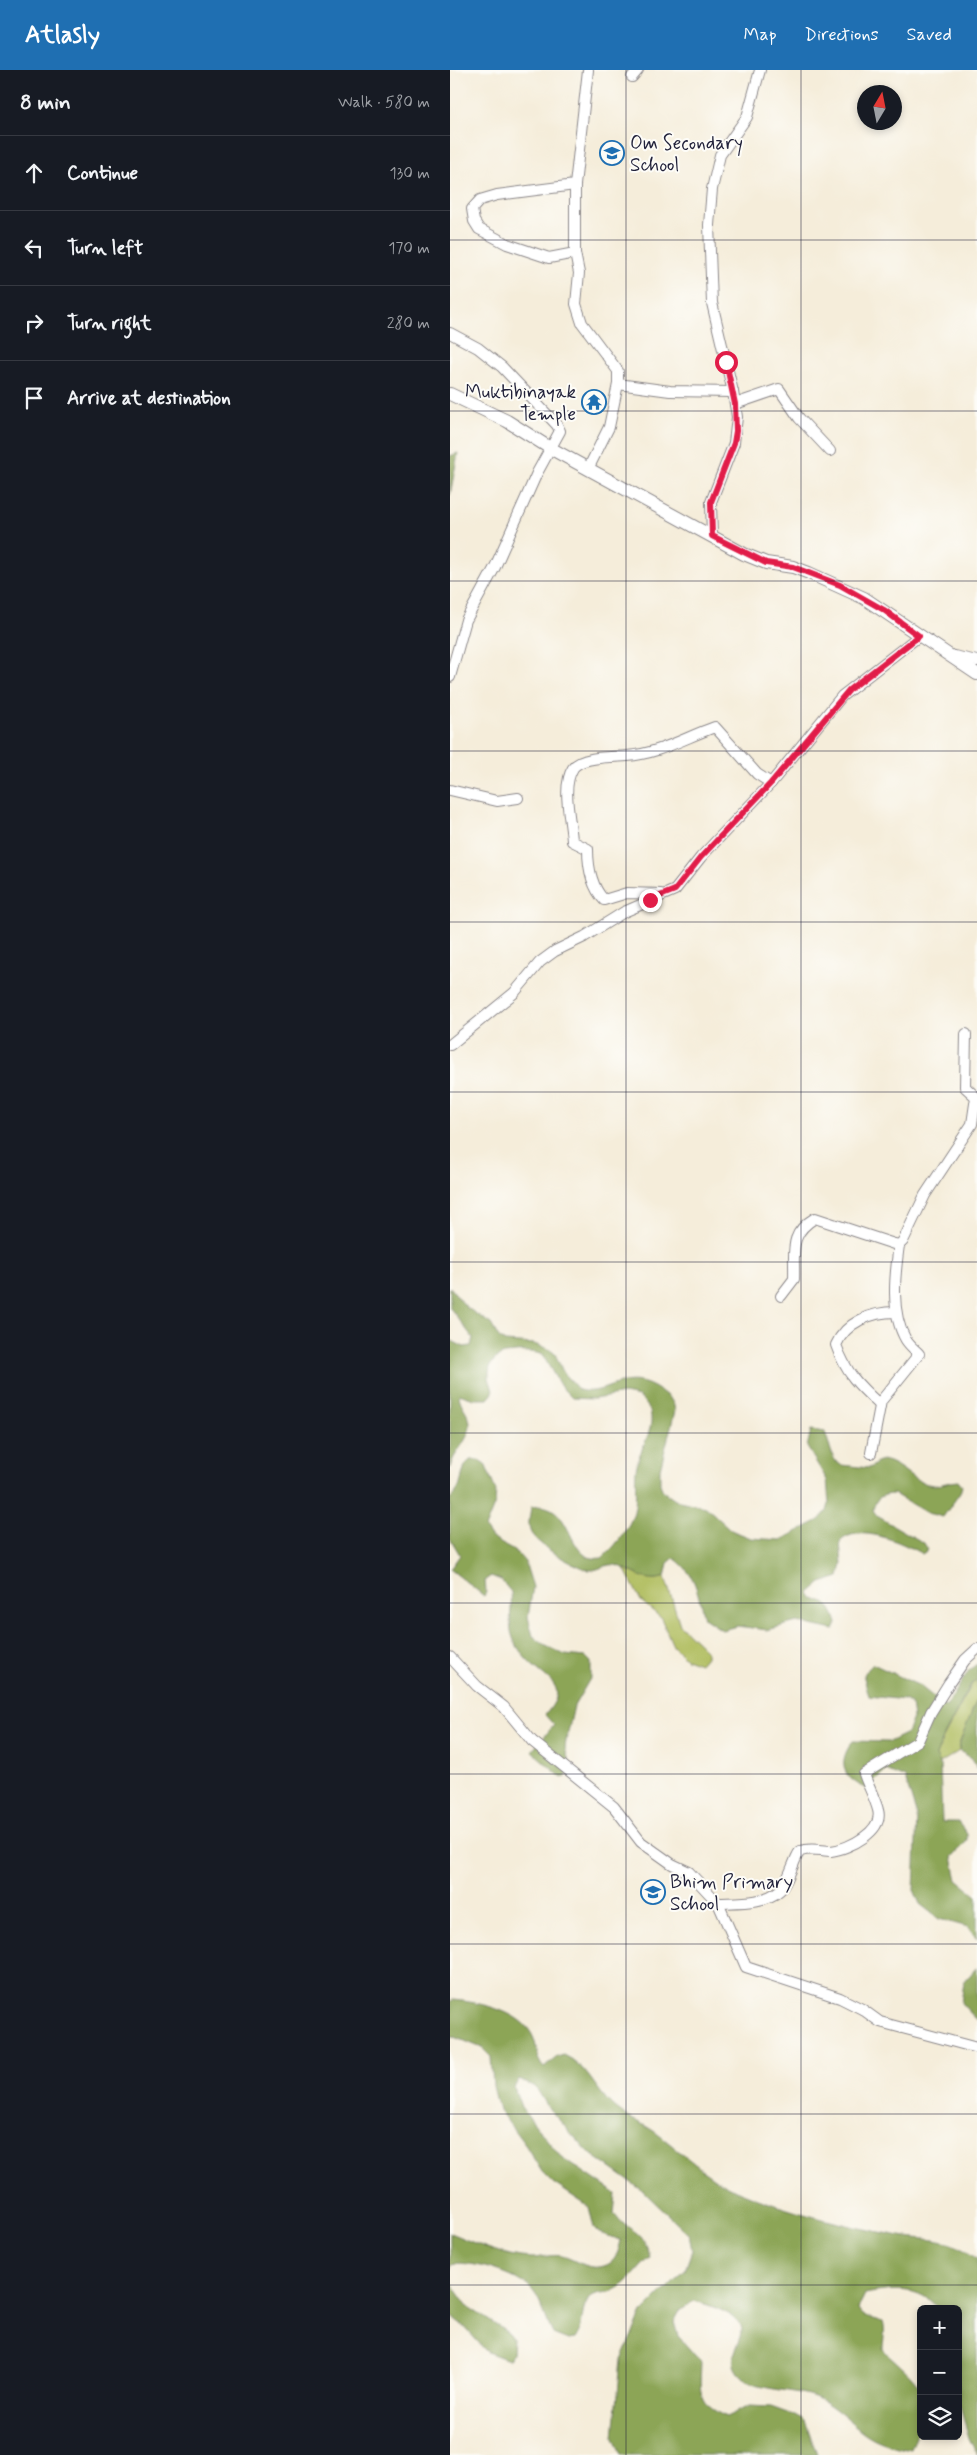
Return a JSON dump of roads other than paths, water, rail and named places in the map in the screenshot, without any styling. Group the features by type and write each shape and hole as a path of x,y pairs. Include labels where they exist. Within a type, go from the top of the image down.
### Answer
{"street":[{"path":"588,70 575,185 575,253 579,273 577,312 596,344 618,371 618,384 609,427 588,468"},
{"path":"712,536 711,502 734,443 735,404 712,303 709,225 712,189 720,155 747,117 760,70"},
{"path":"575,185 497,195 480,200 472,209 474,221 479,229 507,244 549,258 575,253"},
{"path":"450,333 478,348 502,366 560,428 529,489 485,587 466,620 450,677"},
{"path":"618,384 670,391 733,392"},
{"path":"735,404 779,389 799,418 830,451"},
{"path":"450,394 507,421 550,448 712,536 766,563 793,567 840,585 884,610 919,636 953,656 977,674"},
{"path":"450,1045 514,993 540,962 555,951 584,937 624,912 675,890 701,857 771,783 849,690 919,636"},
{"path":"953,656 977,661"},
{"path":"665,894 628,893 604,900 598,894 588,860 588,848 572,841 568,798 570,773 574,766 579,762 612,755 637,755 665,748 715,727 757,774 771,783"},
{"path":"450,790 497,801 518,798"},
{"path":"870,1453 881,1400 918,1354 906,1340 896,1312 896,1267 899,1245 924,1195 972,1124 976,1097 965,1087 966,1034"},
{"path":"781,1296 794,1279 793,1257 798,1232 805,1224 815,1218 844,1226 871,1238 899,1245"},
{"path":"880,1405 863,1390 844,1367 836,1345 842,1332 863,1318 885,1312 896,1312"},
{"path":"718,1903 759,1900 766,1897 779,1891 790,1876 797,1854 801,1850 832,1851 851,1845 868,1834 878,1822 879,1811 864,1774 918,1741 931,1712 949,1683 965,1660 977,1649"},
{"path":"450,1658 477,1686 504,1707 532,1741 614,1807 641,1842 672,1864 689,1872 718,1903 746,1967 840,1998 862,2009 880,2022 977,2048"}],"place":[{"name":"Om Secondary School","path":"612,153"},
{"name":"Muktibinayak Temple","path":"594,402"},
{"name":"Bhim Primary School","path":"653,1892"}]}
